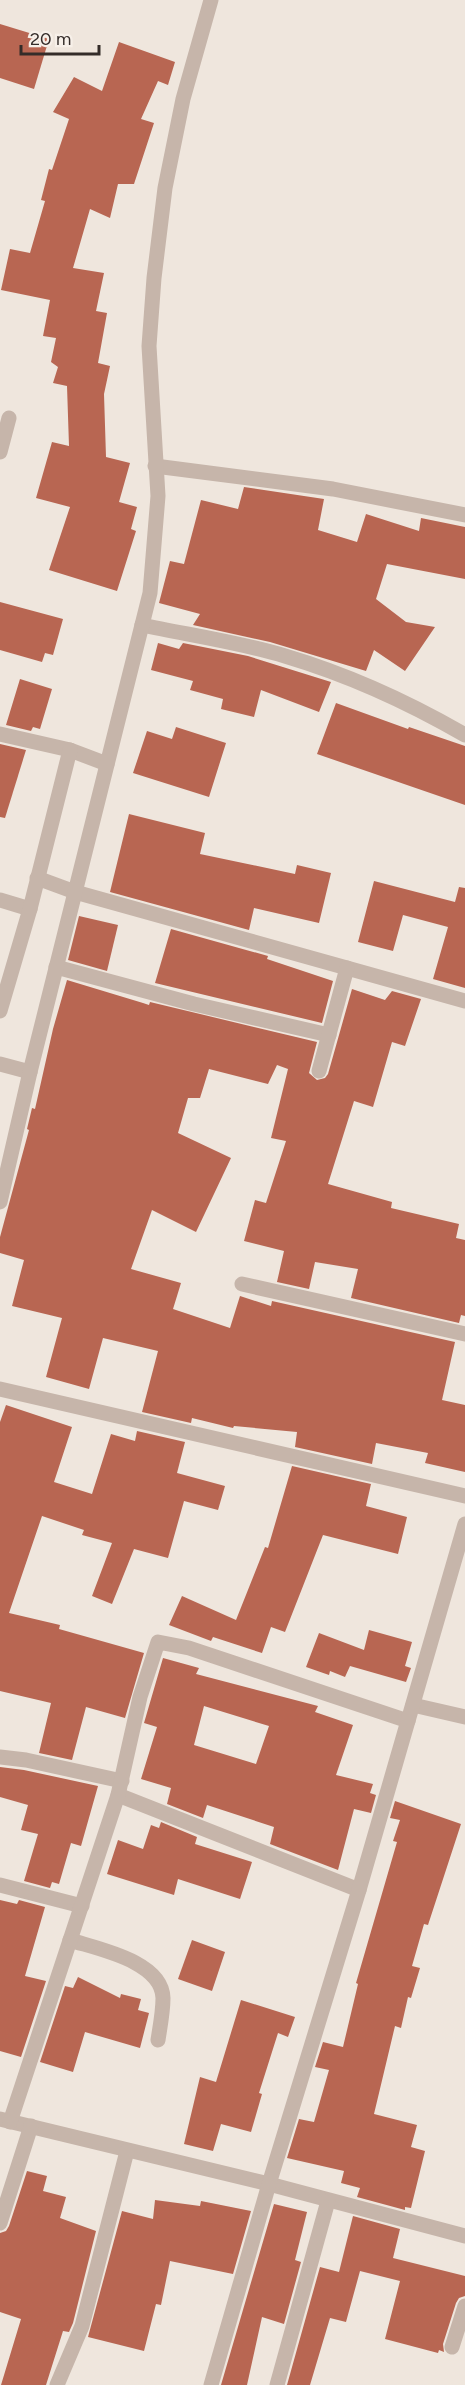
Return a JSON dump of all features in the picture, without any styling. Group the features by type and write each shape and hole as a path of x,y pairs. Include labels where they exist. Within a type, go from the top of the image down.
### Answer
{"street":[{"path":"0,1202 24,1071 56,967 103,763 150,593 158,496 149,346 154,278 165,188 181,110 211,0"},
{"path":"0,453 9,418"},
{"path":"155,466 333,489 465,515"},
{"path":"142,624 284,656 359,681 416,706 465,735"},
{"path":"0,735 74,752 103,763"},
{"path":"0,1011 74,752"},
{"path":"37,878 75,892 465,1001"},
{"path":"0,900 30,909"},
{"path":"56,967 194,1004 329,1035"},
{"path":"319,1071 347,968"},
{"path":"0,1064 24,1071"},
{"path":"242,1284 465,1334"},
{"path":"0,1389 465,1496"},
{"path":"211,2385 269,2184 359,1890 465,1524"},
{"path":"408,1721 189,1648 158,1642 140,1697 120,1788 82,1906 5,2121 269,2184 465,2236"},
{"path":"413,1705 465,1717"},
{"path":"0,1757 26,1760 120,1788 359,1890"},
{"path":"0,1885 82,1906"},
{"path":"70,1940 126,1958 147,1970 159,1984 163,1998 158,2040"},
{"path":"0,2223 31,2126"},
{"path":"57,2385 82,2326 127,2151"},
{"path":"277,2385 328,2201"},
{"path":"452,2347 465,2306"}],"building":[{"path":"0,24 49,39 34,89 0,78"},
{"path":"119,42 175,62 168,85 158,81 141,119 154,123 134,184 118,184 110,218 90,209 73,268 104,273 96,311 107,313 98,363 110,366 104,394 106,457 130,463 119,502 137,507 131,529 136,531 117,591 49,570 70,507 36,498 52,442 69,446 67,386 53,383 58,367 51,362 56,338 43,336 50,300 1,290 10,249 30,253 45,201 41,200 49,169 52,170 69,119 53,112 74,77 102,91"},
{"path":"244,487 324,499 318,530 357,542 366,514 419,531 421,518 465,527 465,579 387,564 376,599 406,622 435,627 405,671 374,650 366,671 270,642 193,625 200,614 159,603 170,561 184,564 201,500 238,509"},
{"path":"0,602 63,619 53,655 45,653 42,662 0,650"},
{"path":"158,643 179,649 183,643 248,656 331,682 319,712 261,690 254,717 221,709 223,699 190,690 193,681 151,670"},
{"path":"20,679 52,689 40,729 33,727 31,731 6,725"},
{"path":"336,703 408,729 409,727 465,746 465,805 317,754"},
{"path":"176,727 226,743 209,797 133,773 147,731 172,739"},
{"path":"0,744 26,750 5,818 0,817"},
{"path":"129,814 205,833 200,854 295,874 297,865 331,873 319,923 254,908 249,930 110,892"},
{"path":"374,881 455,902 459,887 465,888 465,988 433,979 448,927 403,915 393,951 358,942"},
{"path":"79,916 118,925 107,971 68,960"},
{"path":"171,929 268,956 267,959 333,981 322,1023 155,983"},
{"path":"67,980 149,1005 150,1002 317,1042 309,1073 317,1080 325,1078 328,1074 352,989 385,1000 392,991 421,999 405,1046 392,1042 373,1107 354,1101 328,1184 392,1202 391,1208 459,1224 456,1238 465,1240 465,1316 461,1315 459,1323 351,1298 358,1269 315,1262 309,1289 277,1282 284,1251 244,1241 255,1200 266,1203 286,1141 271,1138 288,1069 277,1065 268,1084 209,1069 200,1098 188,1098 178,1133 231,1158 196,1232 152,1210 131,1269 181,1283 173,1309 230,1328 240,1296 271,1306 272,1301 455,1342 442,1400 465,1405 465,1472 425,1463 428,1453 376,1443 372,1464 295,1447 297,1432 234,1426 233,1428 192,1418 191,1423 142,1412 158,1351 103,1338 89,1389 46,1377 62,1318 12,1306 24,1260 0,1253 0,1237"},
{"path":"6,1405 72,1427 54,1482 92,1494 111,1434 135,1441 137,1431 185,1442 177,1473 225,1486 218,1510 184,1501 168,1558 134,1549 112,1604 92,1596 112,1543 82,1535 84,1530 42,1516 9,1613 60,1625 59,1629 144,1653 125,1718 86,1707 72,1760 39,1753 51,1703 0,1691 0,1422"},
{"path":"292,1466 371,1484 366,1506 407,1517 398,1554 323,1535 285,1632 271,1627 262,1653 213,1637 211,1641 169,1625 182,1596 236,1620 265,1547 268,1548"},
{"path":"369,1630 412,1642 405,1666 411,1668 406,1682 350,1666 345,1677 330,1671 329,1675 306,1667 319,1633 364,1650"},
{"path":"163,1658 199,1668 196,1674 318,1706 315,1712 353,1725 336,1775 373,1784 370,1793 376,1795 371,1813 354,1809 338,1870 270,1844 274,1827 207,1805 203,1818 167,1804 171,1788 141,1779 157,1727 144,1723","holes":["204,1706 269,1726 256,1764 194,1745"]},
{"path":"0,1767 98,1786 81,1846 71,1843 59,1884 52,1882 50,1888 24,1881 38,1834 21,1830 28,1805 0,1797"},
{"path":"395,1801 461,1824 428,1925 424,1924 412,1966 420,1968 411,1998 408,1997 401,2028 395,2026 374,2114 417,2125 411,2147 425,2151 411,2208 405,2207 405,2210 357,2197 360,2188 341,2183 344,2171 287,2158 299,2119 314,2122 329,2070 315,2067 323,2042 343,2047 358,1984 356,1983 397,1842 393,1841 400,1820 390,1818"},
{"path":"161,1822 197,1837 195,1844 252,1862 240,1899 178,1879 174,1895 107,1874 118,1840 143,1849 151,1825 159,1828"},
{"path":"0,1900 17,1904 19,1900 45,1907 25,1976 46,1981 21,2057 0,2051"},
{"path":"192,1940 225,1952 212,1991 178,1979"},
{"path":"78,1977 120,1998 121,1994 141,1999 138,2010 149,2013 140,2048 85,2032 73,2072 40,2062 65,1986 73,1988"},
{"path":"241,2000 295,2017 288,2037 278,2033 259,2093 262,2094 251,2132 221,2124 213,2151 184,2144 200,2077 216,2082"},
{"path":"27,2171 47,2176 43,2191 66,2197 60,2218 96,2231 73,2323 69,2332 63,2331 46,2385 1,2385 21,2319 0,2312 0,2233 6,2231 9,2226"},
{"path":"155,2200 200,2206 201,2201 251,2211 233,2274 170,2261 161,2305 156,2304 144,2351 88,2337 122,2211 153,2219"},
{"path":"274,2204 307,2212 295,2260 301,2262 284,2324 262,2317 247,2385 221,2385"},
{"path":"353,2216 400,2229 393,2258 465,2276 465,2296 459,2298 456,2303 443,2344 444,2352 439,2350 438,2353 385,2339 400,2281 360,2271 346,2322 330,2318 310,2385 287,2385 320,2267 339,2272"}]}
